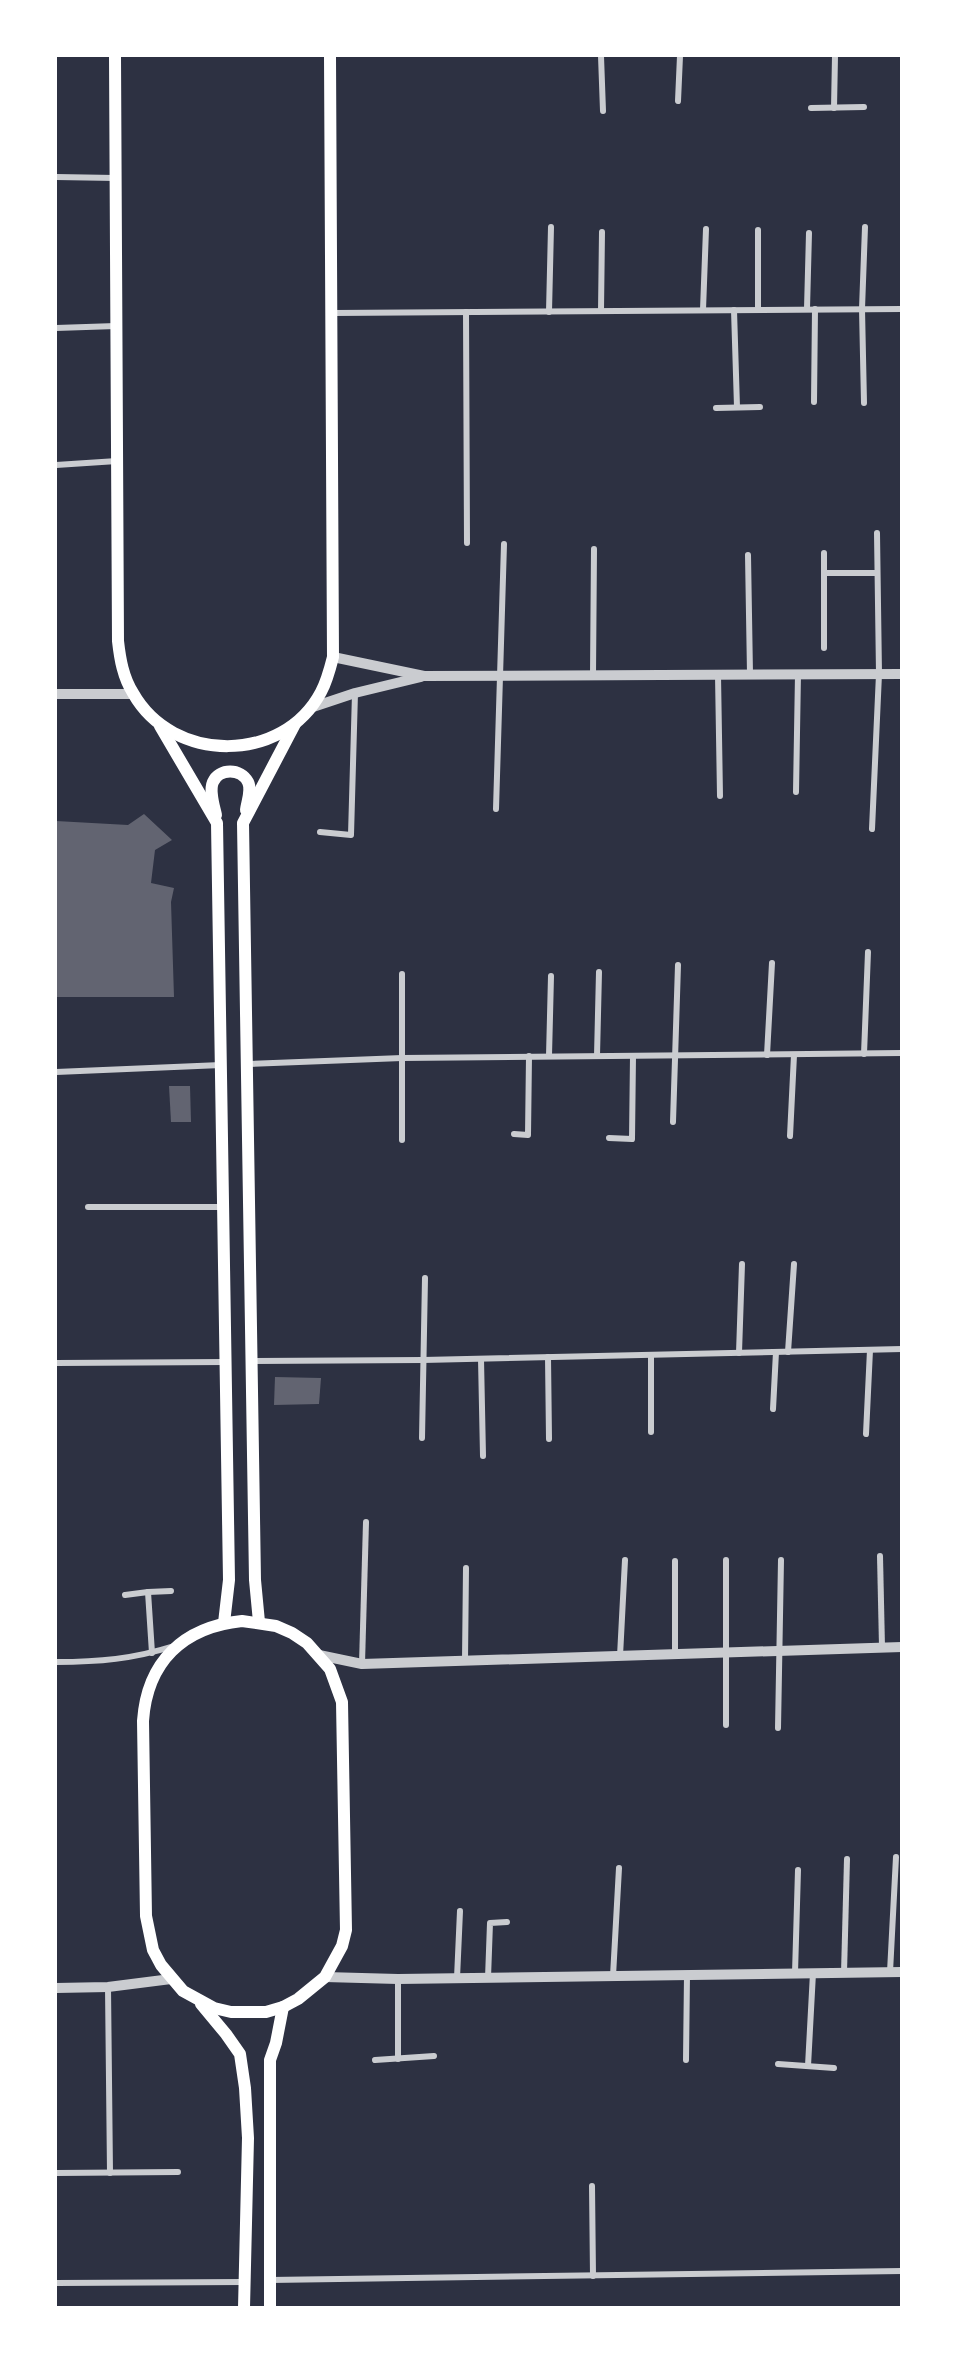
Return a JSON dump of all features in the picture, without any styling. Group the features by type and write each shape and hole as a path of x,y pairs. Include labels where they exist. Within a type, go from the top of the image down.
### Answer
{"main road":[{"path":"115,56 118,641 125,677 133,694 158,723 217,823"},
{"path":"243,823 297,722 321,693 333,657 330,56"},
{"path":"158,723 190,741 227,747 264,741 297,722"},
{"path":"224,1623 229,1580 217,823 212,791 213,782 219,775 228,771 244,776 249,791 243,823 255,1580 259,1622"},
{"path":"198,2001 231,2012 257,2013 283,2007 298,2000 325,1977 342,1946 347,1913 344,1718 337,1685 320,1655 292,1633 259,1622 224,1623 192,1635 177,1645 156,1672 144,1705 143,1722 146,1916 153,1950 171,1979 198,2001 240,2054 248,2138 244,2307"},
{"path":"270,2307 270,2060 283,2007"}],"street":[{"path":"601,56 603,111"},
{"path":"678,101 680,56"},
{"path":"834,108 835,56"},
{"path":"811,108 864,108"},
{"path":"56,177 115,178"},
{"path":"864,403 862,309 865,226"},
{"path":"549,312 551,227"},
{"path":"703,310 706,229"},
{"path":"758,230 758,310"},
{"path":"601,311 602,232"},
{"path":"808,233 814,402"},
{"path":"333,313 902,309"},
{"path":"734,310 737,407"},
{"path":"466,312 466,543"},
{"path":"56,328 116,326"},
{"path":"716,408 760,407"},
{"path":"56,465 117,461"},
{"path":"872,829 879,674 877,533"},
{"path":"496,809 504,544"},
{"path":"593,675 594,549"},
{"path":"824,553 824,648"},
{"path":"748,555 750,674"},
{"path":"824,573 877,573"},
{"path":"333,657 424,676 902,674"},
{"path":"796,792 798,674"},
{"path":"718,675 720,796"},
{"path":"310,708 355,693 424,676"},
{"path":"320,832 351,835 355,693"},
{"path":"56,694 133,694"},
{"path":"864,1054 868,952"},
{"path":"767,1055 771,963"},
{"path":"673,1122 678,965"},
{"path":"597,1056 600,972"},
{"path":"402,974 402,1140"},
{"path":"549,1056 551,976"},
{"path":"247,1064 402,1058 902,1053"},
{"path":"790,1136 794,1055"},
{"path":"513,1134 528,1135 529,1056"},
{"path":"609,1138 632,1139 633,1056"},
{"path":"56,1072 221,1065"},
{"path":"88,1207 223,1207"},
{"path":"739,1353 742,1264"},
{"path":"788,1352 794,1264"},
{"path":"422,1438 425,1278"},
{"path":"866,1434 870,1350"},
{"path":"251,1362 902,1350"},
{"path":"773,1409 776,1352"},
{"path":"651,1355 651,1432"},
{"path":"548,1357 549,1439"},
{"path":"482,1359 483,1456"},
{"path":"56,1363 225,1362"},
{"path":"362,1664 366,1522"},
{"path":"880,1556 882,1647"},
{"path":"620,1656 625,1560"},
{"path":"726,1560 726,1725"},
{"path":"778,1728 781,1560"},
{"path":"675,1561 675,1654"},
{"path":"465,1660 466,1568"},
{"path":"148,1592 152,1653"},
{"path":"125,1595 171,1592"},
{"path":"56,1662 103,1662 152,1653 177,1645"},
{"path":"320,1655 362,1664 902,1647"},
{"path":"890,1972 896,1857"},
{"path":"844,1973 847,1859"},
{"path":"613,1976 619,1868"},
{"path":"795,1973 798,1870"},
{"path":"458,1978 460,1911"},
{"path":"488,1978 490,1923 507,1922"},
{"path":"325,1977 398,1979 902,1972"},
{"path":"808,2066 813,1973"},
{"path":"686,2060 687,1975"},
{"path":"56,1988 108,1988 171,1979"},
{"path":"398,1979 398,2059"},
{"path":"108,1988 110,2173"},
{"path":"375,2060 435,2056"},
{"path":"778,2064 834,2068"},
{"path":"56,2173 178,2172"},
{"path":"592,2186 593,2276"},
{"path":"270,2280 902,2271"},
{"path":"56,2283 244,2282"}],"building":[{"path":"144,814 172,840 155,850 151,883 174,888 171,902 174,997 56,997 56,821 128,825"},
{"path":"169,1086 190,1086 191,1122 171,1122"},
{"path":"275,1377 321,1378 319,1404 274,1405"}]}
